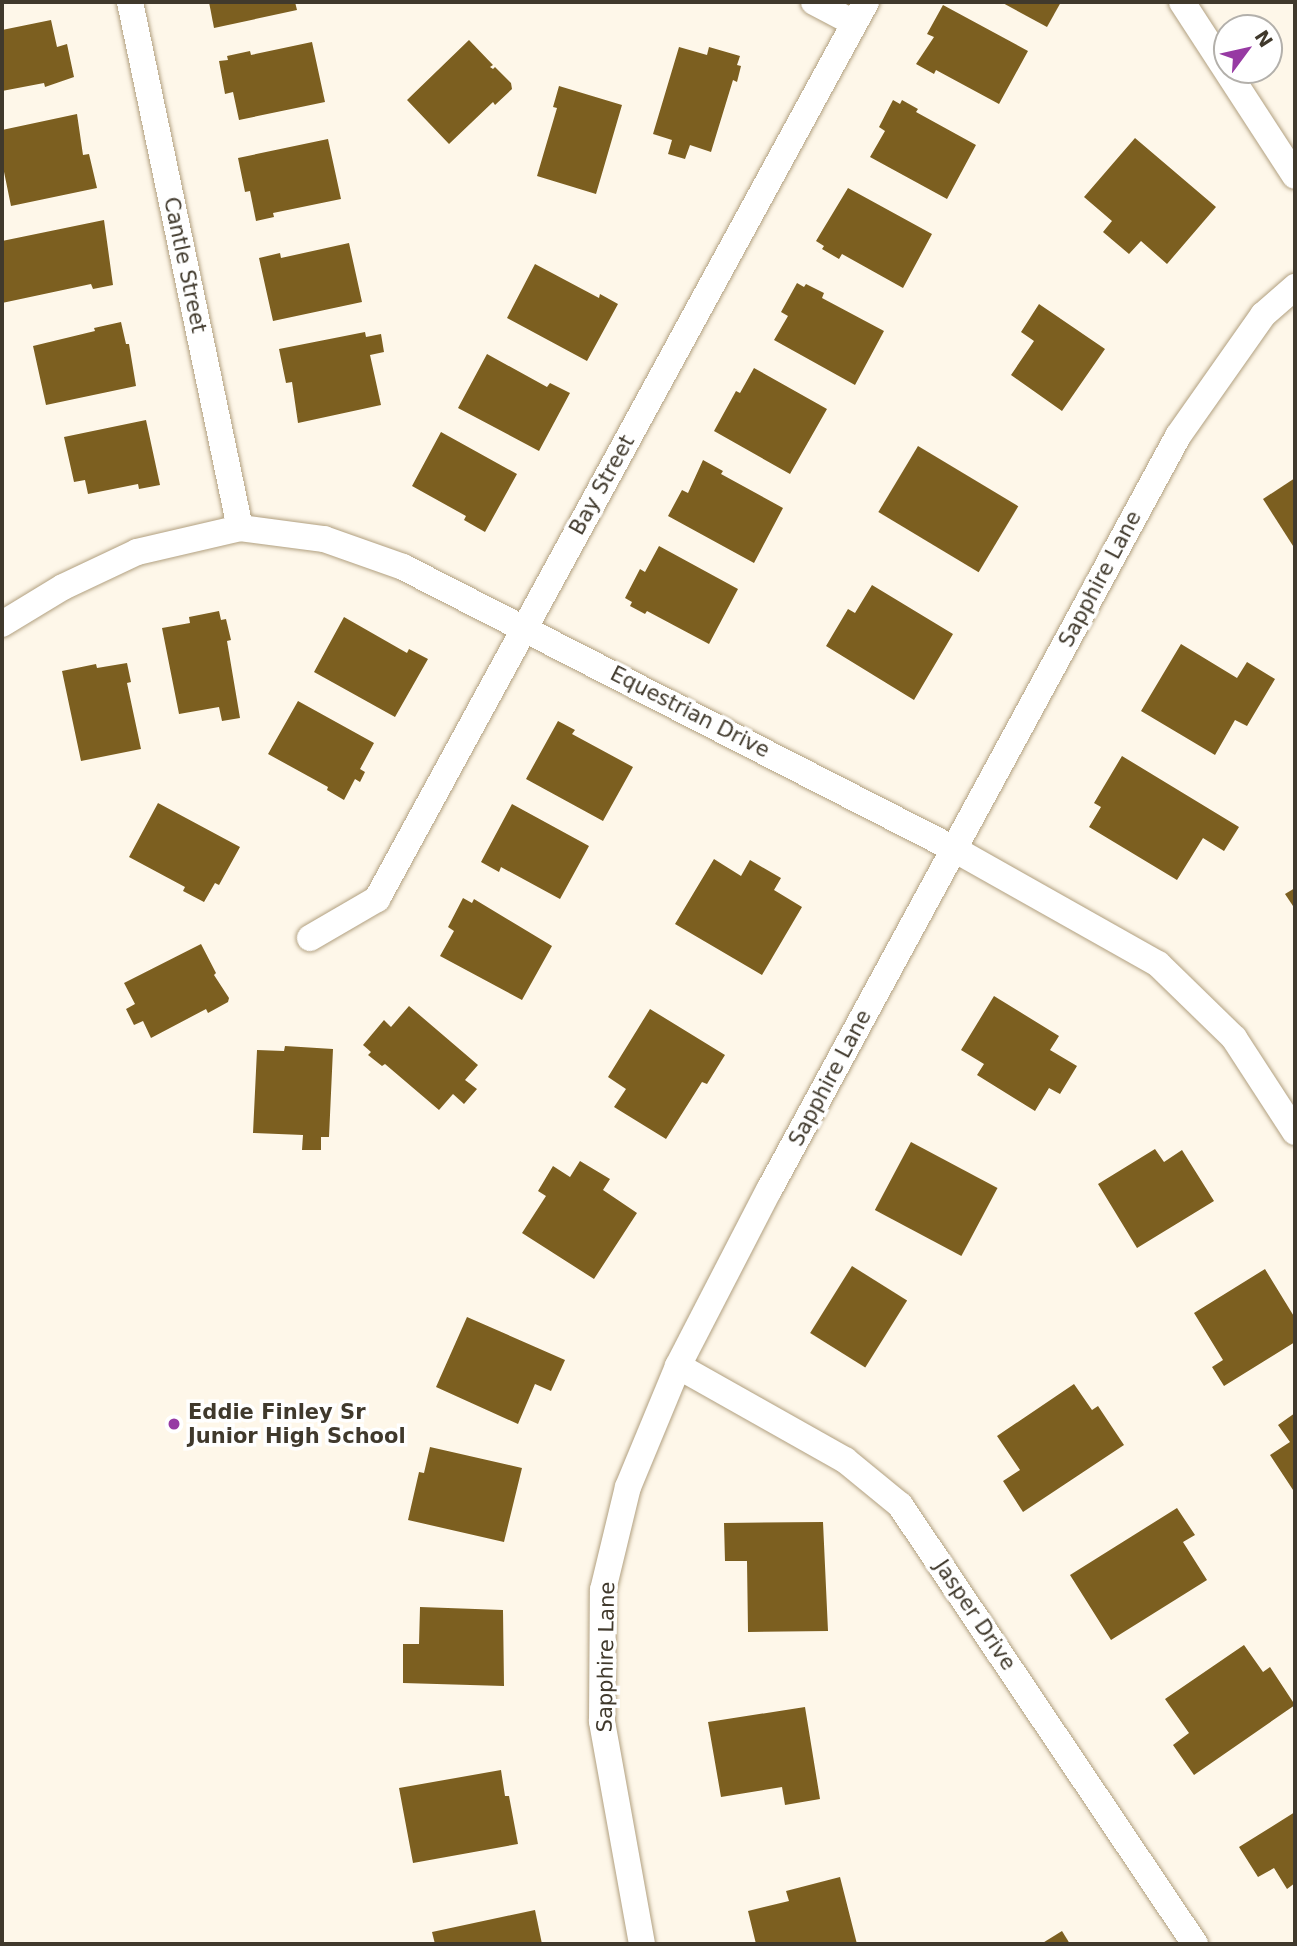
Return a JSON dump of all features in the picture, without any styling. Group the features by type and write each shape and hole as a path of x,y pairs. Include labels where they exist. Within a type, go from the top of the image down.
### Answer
{"street":[{"name":"Cantle Street","path":"130,2 240,528"},
{"path":"814,2 860,12"},
{"path":"1182,2 1295,176"},
{"name":"Bay Street","path":"310,938 377,899 860,12"},
{"name":"Sapphire Lane","path":"642,1944 602,1721 603,1590 628,1487 678,1366 769,1190 1178,436 1263,315 1295,287"},
{"name":"Equestrian Drive","path":"2,624 62,587 137,552 240,528 324,539 404,567 954,849 1158,964 1234,1038 1295,1132"},
{"name":"Jasper Drive","path":"678,1366 845,1460 900,1505 1195,1944"}],"building":[{"path":"209,2 295,2 297,10 214,28"},
{"path":"1001,2 1061,2 1047,27"},
{"path":"943,5 1028,51 999,104 936,70 934,74 916,64 934,37 927,34"},
{"path":"51,20 57,47 67,44 74,77 45,87 44,83 2,91 2,30"},
{"path":"469,40 493,65 490,67 495,67 511,83 512,89 495,105 493,102 449,144 407,100"},
{"path":"312,42 325,102 239,120 233,92 225,94 219,61 228,60 227,56 250,51 251,55"},
{"path":"679,47 707,55 709,47 740,56 737,65 741,66 737,82 733,80 711,152 690,145 685,159 668,154 672,140 653,134"},
{"path":"559,86 622,105 596,194 537,176 557,108 553,107"},
{"path":"893,100 900,104 902,100 918,109 916,112 976,145 947,199 870,157 885,131 879,127"},
{"path":"77,114 83,155 89,154 97,188 11,206 2,162 2,130"},
{"path":"1135,138 1216,207 1167,264 1141,241 1129,254 1103,232 1112,221 1084,197"},
{"path":"328,139 341,199 273,213 274,217 256,221 250,191 245,192 238,158"},
{"path":"848,188 932,234 903,288 842,254 839,259 822,249 824,246 816,241"},
{"path":"104,220 113,285 93,289 91,284 2,303 2,241"},
{"path":"349,243 362,302 273,321 259,258 280,253 281,258"},
{"path":"535,264 599,298 600,294 618,304 587,361 507,318"},
{"path":"797,283 804,287 806,284 824,293 822,298 884,331 855,385 774,340 788,316 781,312"},
{"path":"1039,304 1105,349 1062,411 1011,375 1034,341 1021,332"},
{"path":"121,322 126,344 129,344 136,386 46,405 33,346"},
{"path":"365,332 366,337 381,334 384,352 370,355 381,405 298,423 292,382 286,383 279,349"},
{"path":"487,354 547,387 550,383 570,393 539,451 458,408"},
{"path":"754,368 827,409 790,474 714,431 736,391 740,393"},
{"path":"146,420 160,485 139,489 138,484 88,494 85,480 74,482 64,437"},
{"path":"441,432 517,474 485,532 464,520 466,516 412,486"},
{"path":"918,446 1018,506 979,572 878,512"},
{"path":"703,460 723,471 721,474 783,508 754,563 668,516 682,490 688,493"},
{"path":"1295,478 1295,549 1263,499"},
{"path":"659,546 738,589 709,644 647,611 645,614 630,606 632,602 625,598 640,569 645,572"},
{"path":"872,585 953,634 914,700 826,646 848,609 855,613"},
{"path":"219,611 221,620 226,619 231,640 227,641 240,718 222,721 219,707 179,714 162,628 190,623 189,617"},
{"path":"344,617 407,653 409,649 428,659 395,717 314,672"},
{"path":"1181,644 1237,678 1247,662 1275,679 1247,726 1235,720 1215,755 1141,711"},
{"path":"127,663 131,682 127,683 141,749 81,761 62,671 96,664 97,668"},
{"path":"298,701 374,743 360,769 365,772 360,782 355,779 344,800 327,790 328,787 268,754"},
{"path":"558,721 575,730 572,734 633,767 603,821 526,779"},
{"path":"1122,756 1239,827 1224,851 1203,838 1177,880 1089,827 1101,807 1094,803"},
{"path":"158,803 240,847 219,885 215,883 204,902 183,891 185,887 129,857"},
{"path":"512,804 589,846 560,899 501,867 499,872 481,862"},
{"path":"714,859 741,876 750,860 781,878 774,890 802,907 762,975 675,924"},
{"path":"1295,888 1295,909 1285,894"},
{"path":"463,898 472,903 474,899 552,946 522,1000 440,956 454,931 448,927"},
{"path":"201,944 216,973 214,975 229,998 228,1002 208,1013 206,1009 151,1038 143,1021 134,1025 126,1009 135,1004 124,983"},
{"path":"994,996 1059,1036 1050,1050 1077,1066 1060,1094 1049,1088 1035,1111 977,1075 984,1064 961,1050"},
{"path":"409,1006 478,1065 465,1080 477,1089 464,1104 453,1094 439,1110 385,1064 382,1066 368,1055 371,1052 363,1045 384,1020 391,1027"},
{"path":"650,1009 725,1055 707,1084 702,1082 666,1139 614,1107 626,1089 608,1077"},
{"path":"285,1046 333,1049 329,1137 321,1137 321,1150 302,1150 303,1135 253,1133 257,1050 284,1051"},
{"path":"911,1142 998,1188 961,1256 875,1210"},
{"path":"1155,1149 1164,1162 1182,1150 1214,1201 1137,1248 1098,1184"},
{"path":"580,1161 610,1179 603,1190 637,1213 594,1279 522,1233 546,1196 538,1191 553,1166 570,1177"},
{"path":"852,1266 907,1300 865,1367 810,1333"},
{"path":"1265,1269 1295,1318 1295,1342 1224,1386 1212,1367 1223,1360 1194,1313"},
{"path":"467,1317 565,1360 551,1391 535,1384 518,1424 436,1387"},
{"path":"1074,1384 1092,1410 1098,1406 1124,1445 1023,1512 1003,1481 1020,1470 997,1436"},
{"path":"1295,1413 1295,1493 1270,1455 1290,1442 1278,1425"},
{"path":"430,1447 522,1468 504,1542 408,1520 419,1472 424,1473"},
{"path":"1177,1508 1195,1535 1183,1542 1207,1580 1111,1640 1070,1575"},
{"path":"823,1522 828,1631 748,1632 747,1561 725,1561 724,1523"},
{"path":"420,1607 503,1610 504,1686 403,1683 403,1644 419,1644"},
{"path":"1244,1645 1263,1672 1270,1667 1295,1705 1194,1775 1173,1745 1189,1733 1165,1699"},
{"path":"805,1707 820,1799 785,1805 782,1787 721,1797 708,1722"},
{"path":"501,1770 518,1844 413,1863 399,1788"},
{"path":"1295,1812 1295,1883 1287,1889 1274,1868 1258,1877 1239,1847"},
{"path":"840,1877 857,1944 756,1944 748,1911 789,1901 786,1891"},
{"path":"535,1910 542,1944 435,1944 432,1932"},
{"path":"1062,1931 1070,1944 1041,1944"}],"place":[{"name":"Eddie Finley Sr Junior High School","path":"174,1424"}]}
